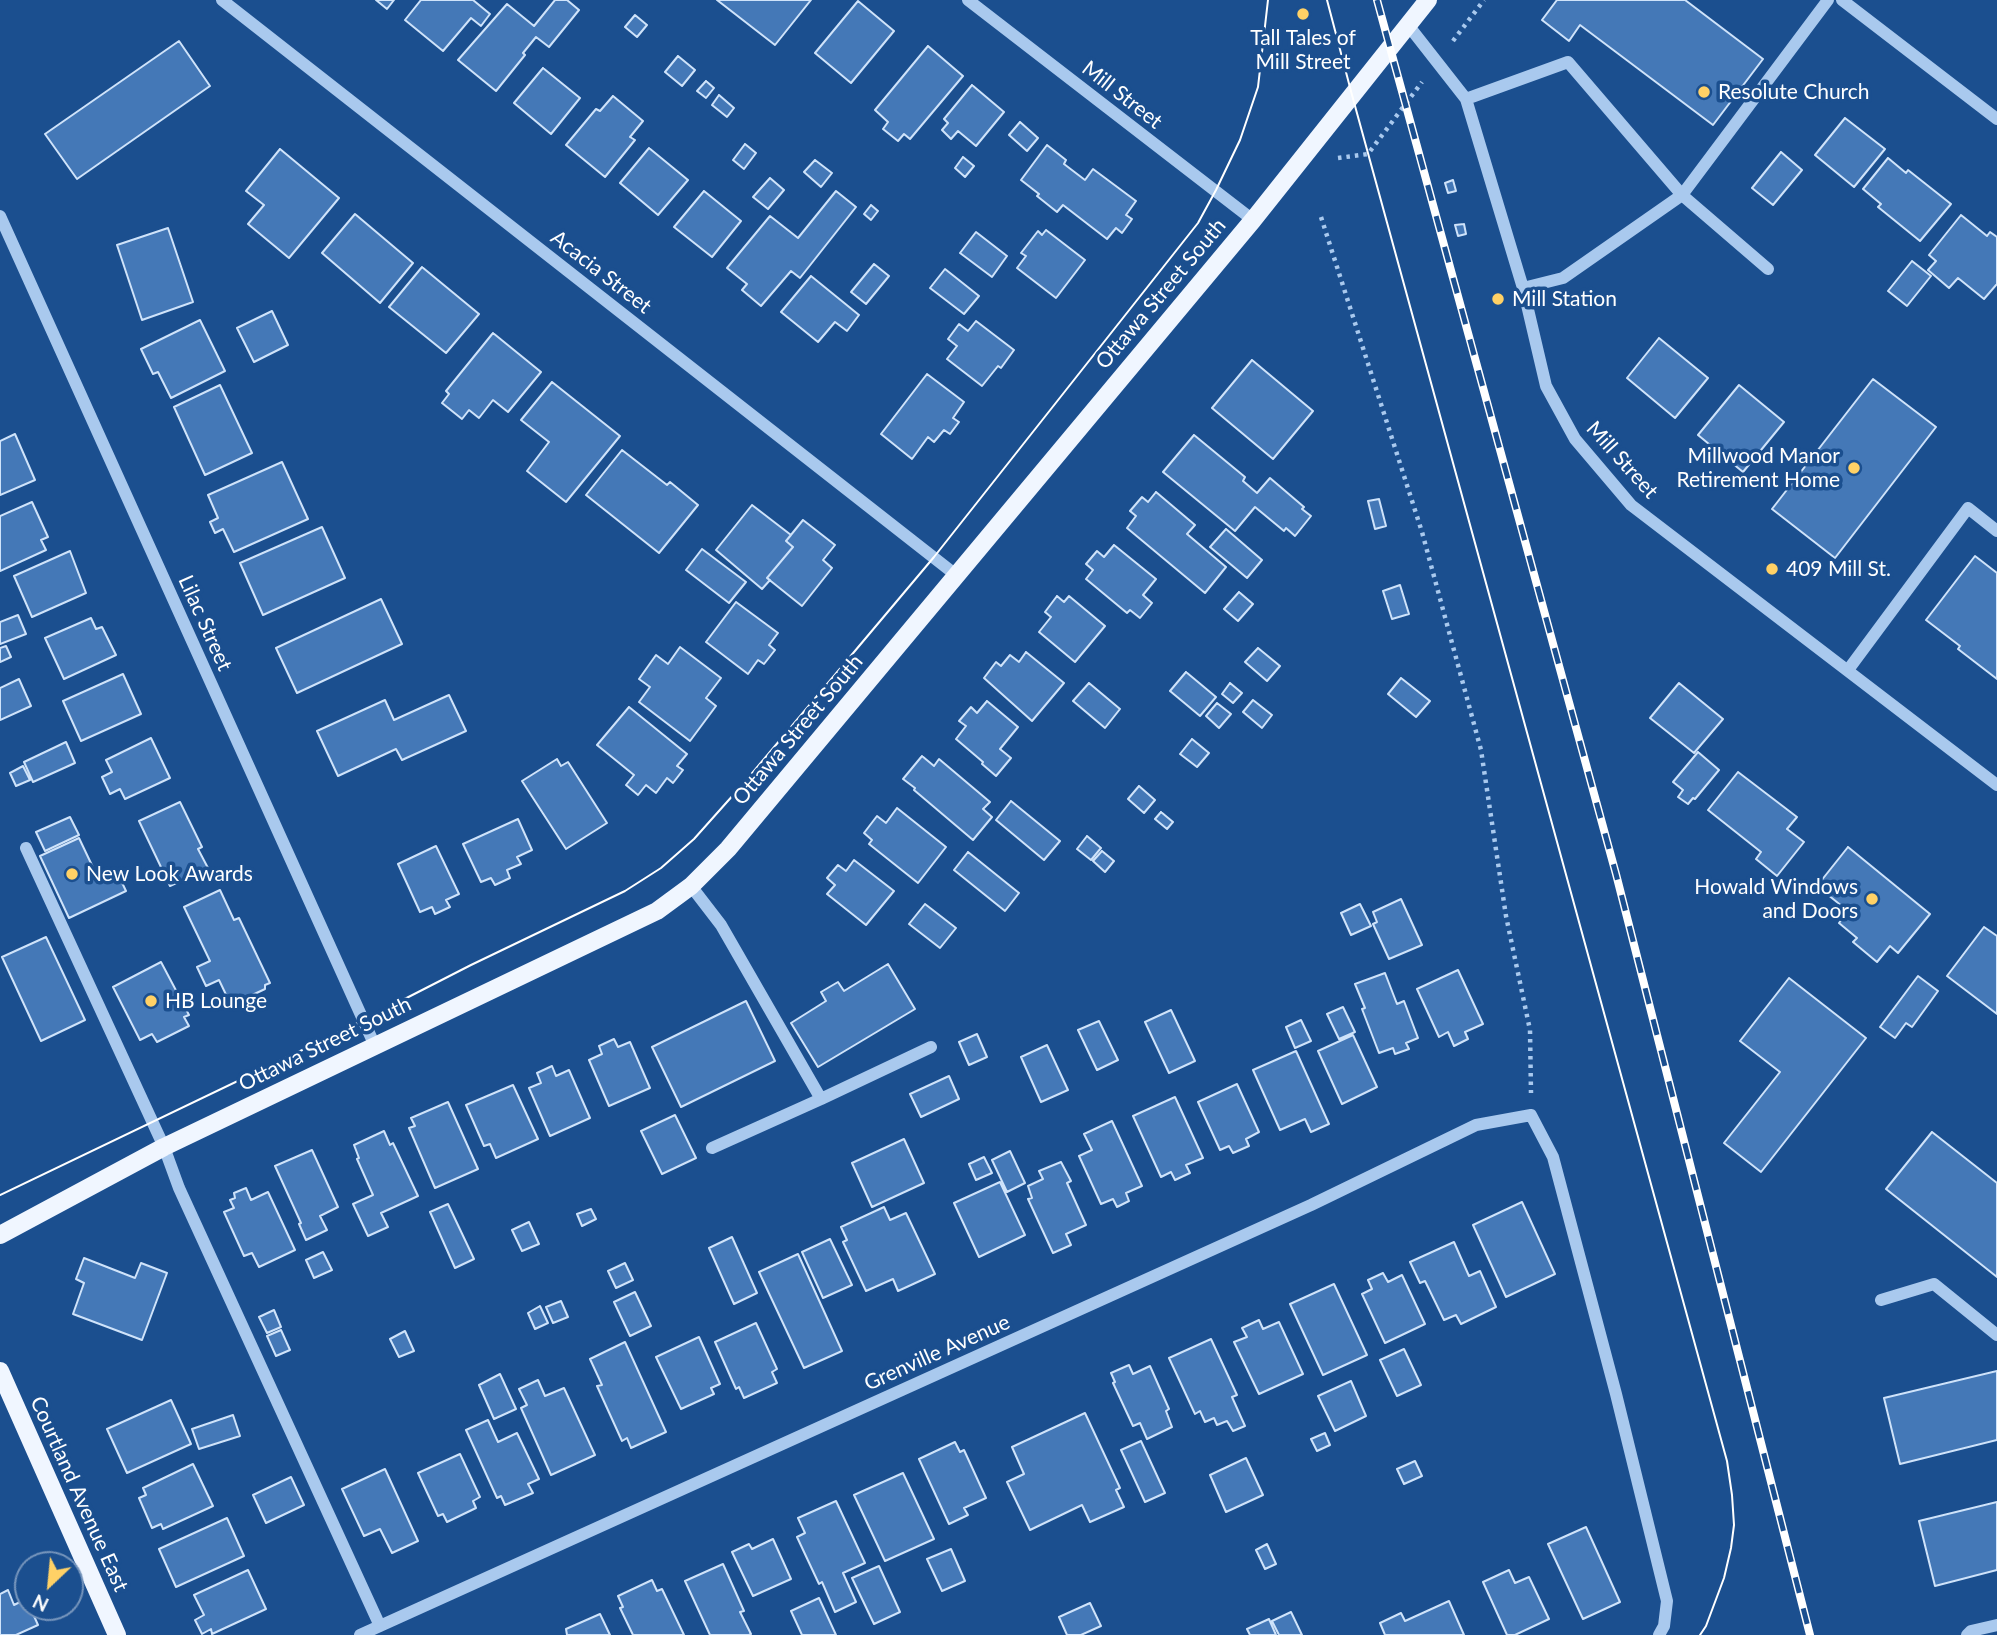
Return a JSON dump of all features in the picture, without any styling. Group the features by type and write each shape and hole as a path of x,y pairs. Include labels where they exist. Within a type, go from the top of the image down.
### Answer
{"main road":[{"name":"Ottawa Street South","path":"0,1235 164,1147 657,911 691,886 728,849 1253,220 1427,0"},
{"name":"Courtland Avenue East","path":"0,1371 117,1635"}],"street":[{"name":"Acacia Street","path":"222,0 956,575"},
{"name":"Mill Street","path":"968,0 1253,220"},
{"path":"1523,288 1563,278 1682,195 1828,0"},
{"path":"1842,0 1997,119"},
{"name":"Mill Street","path":"1408,25 1466,99 1523,288 1546,386 1575,439 1631,505 1997,786"},
{"path":"1466,99 1568,62 1682,195 1768,268"},
{"name":"Lilac Street","path":"0,216 375,1046"},
{"path":"1848,670 1968,508 1997,531"},
{"path":"26,848 380,1626"},
{"path":"691,886 722,925 821,1099"},
{"path":"712,1148 931,1047"},
{"path":"1531,1115 1553,1157 1621,1413 1667,1601 1664,1626 1659,1635"},
{"name":"Grenville Avenue","path":"360,1635 1311,1205 1476,1125 1531,1115"},
{"path":"1881,1300 1934,1284 1997,1335"},
{"path":"1967,1635 1971,1631 1997,1625"}],"path":[{"path":"1321,217 1422,532 1481,750 1506,916 1530,1030 1531,1115"}],"building":[{"path":"376,0 394,0 387,9"},
{"path":"421,0 473,0 490,14 481,26 471,18 443,51 405,20"},
{"path":"555,0 567,0 579,10 549,47 536,37 496,91 458,60 507,4 534,26"},
{"path":"717,0 811,0 775,45"},
{"name":"Resolute Church","path":"1557,0 1685,0 1763,59 1713,125 1580,25 1569,41 1542,20"},
{"path":"858,1 894,31 851,83 815,53"},
{"path":"635,15 647,25 637,37 625,27"},
{"path":"179,41 210,86 77,179 45,134"},
{"path":"928,46 963,76 910,139 904,134 898,141 883,129 888,122 875,110"},
{"path":"678,56 695,70 682,86 665,72"},
{"path":"543,68 580,98 551,134 514,103"},
{"path":"706,81 714,88 706,98 697,91"},
{"path":"972,85 1004,112 976,146 958,131 951,139 942,130 948,123 944,119"},
{"path":"719,95 734,108 727,117 712,105"},
{"path":"613,96 643,121 630,137 635,140 605,177 566,145 596,109 600,111"},
{"path":"1845,118 1885,149 1854,187 1815,155"},
{"path":"1020,122 1038,138 1027,151 1009,135"},
{"path":"745,144 756,153 744,169 733,160"},
{"path":"1047,145 1066,160 1064,164 1085,180 1093,169 1136,201 1126,215 1132,219 1122,233 1116,228 1107,239 1063,205 1057,212 1021,180"},
{"path":"649,148 688,180 658,215 620,183"},
{"path":"280,149 339,198 289,258 248,224 264,205 246,191"},
{"path":"1781,152 1802,170 1773,205 1752,188"},
{"path":"963,157 974,166 965,177 955,168"},
{"path":"1888,158 1906,173 1908,170 1951,204 1920,241 1878,207 1881,204 1863,189"},
{"path":"815,160 832,173 821,187 804,172"},
{"path":"770,178 784,190 768,209 753,197"},
{"path":"1453,180 1456,191 1448,193 1445,183"},
{"path":"704,191 741,221 712,257 674,227"},
{"path":"836,191 856,207 800,278 791,271 761,306 742,290 747,284 727,268 770,216 798,238"},
{"path":"871,205 878,211 871,220 864,214"},
{"path":"355,214 413,263 380,303 322,253"},
{"path":"1961,215 1987,236 1990,232 1997,237 1997,284 1984,299 1958,278 1949,288 1928,270 1936,261 1929,255"},
{"path":"1464,224 1466,234 1458,236 1455,225"},
{"path":"168,228 193,302 142,320 117,245"},
{"path":"1046,230 1085,260 1056,298 1017,268 1026,256 1021,253 1038,231 1042,235"},
{"path":"976,232 1007,256 992,277 960,253"},
{"path":"1912,261 1931,276 1907,306 1888,291"},
{"path":"874,264 889,276 866,304 851,292"},
{"path":"422,267 479,314 446,353 389,307"},
{"path":"945,269 979,296 964,314 930,288"},
{"path":"811,276 859,315 847,331 835,322 818,342 781,312"},
{"path":"272,311 288,345 254,362 237,328"},
{"path":"200,320 225,371 171,398 158,372 153,374 141,349"},
{"path":"976,321 1014,350 1001,368 998,366 982,386 947,359 957,346 948,339 959,324 968,331"},
{"path":"493,333 541,372 508,412 493,400 479,418 469,410 462,419 442,403 449,394 446,391"},
{"path":"1659,338 1708,378 1675,418 1627,378"},
{"path":"1252,360 1313,411 1273,459 1212,408"},
{"path":"927,374 964,402 953,418 959,422 950,434 944,430 934,442 928,437 912,459 881,434"},
{"name":"Millwood Manor Retirement Home","path":"1873,379 1936,427 1835,558 1772,509"},
{"path":"552,382 620,436 566,502 527,471 549,442 521,420"},
{"path":"220,385 252,453 205,475 174,407"},
{"path":"1739,385 1784,422 1743,472 1698,435"},
{"path":"15,434 35,480 0,495 0,441"},
{"path":"1194,435 1245,477 1243,481 1257,493 1270,478 1304,507 1302,509 1311,516 1295,536 1286,528 1284,531 1255,507 1235,531 1163,472"},
{"path":"622,450 667,485 670,482 698,505 659,553 586,495"},
{"path":"282,462 308,519 234,552 223,529 215,533 210,522 218,518 208,495"},
{"path":"1156,492 1195,525 1187,534 1226,567 1205,593 1127,528 1136,516 1130,511 1142,497 1148,502"},
{"path":"1379,499 1386,526 1375,529 1368,501"},
{"path":"32,502 48,537 41,540 46,550 0,571 0,516"},
{"path":"752,505 791,535 786,541 793,547 767,578 770,580 762,589 716,550"},
{"path":"803,520 835,545 823,560 832,568 802,606 767,578 793,547 786,541"},
{"path":"322,527 345,578 263,615 240,563"},
{"path":"1226,529 1262,560 1247,578 1210,547"},
{"path":"1114,545 1156,579 1143,595 1152,603 1140,618 1130,610 1127,613 1086,579 1093,570 1086,564 1097,551 1104,557"},
{"path":"702,549 746,582 729,603 686,570"},
{"path":"70,551 86,593 32,617 14,576"},
{"path":"1975,556 1997,573 1997,679 1926,620"},
{"path":"1400,585 1409,614 1392,619 1383,591"},
{"path":"1239,592 1253,604 1238,621 1224,609"},
{"path":"1057,596 1064,602 1069,596 1105,626 1075,662 1039,632 1051,617 1045,612"},
{"path":"381,599 402,644 297,693 276,648"},
{"path":"736,602 778,633 769,645 775,650 764,664 758,660 748,674 706,642"},
{"path":"18,615 26,634 0,644 0,622"},
{"path":"91,618 96,629 102,627 116,655 64,679 45,638"},
{"path":"6,646 11,657 0,662 0,648"},
{"path":"680,647 721,678 706,698 716,706 690,741 639,702 650,687 639,679 656,655 668,664"},
{"path":"1258,648 1280,666 1267,681 1245,662"},
{"path":"1026,652 1064,683 1032,721 984,678 996,662 1001,666 1010,655 1019,662"},
{"path":"1186,672 1216,697 1200,716 1170,691"},
{"path":"123,674 141,714 81,741 63,701"},
{"path":"1401,678 1430,701 1416,717 1388,694"},
{"path":"19,679 31,706 0,720 0,688"},
{"path":"1089,683 1120,709 1105,728 1073,701"},
{"path":"1230,683 1242,693 1233,703 1222,694"},
{"path":"1679,683 1723,719 1694,753 1650,718"},
{"path":"449,695 466,731 402,760 396,749 338,776 317,731 385,700 394,720"},
{"path":"1253,700 1272,715 1262,728 1243,712"},
{"path":"987,701 1018,727 1000,749 1011,758 996,776 956,739 966,726 959,721 971,707 977,713"},
{"path":"1217,703 1231,714 1219,728 1206,716"},
{"path":"629,707 687,754 677,766 683,770 673,783 667,778 656,793 646,785 638,795 626,785 634,775 597,745"},
{"path":"151,738 170,778 125,799 120,789 110,794 102,777 112,772 106,760"},
{"path":"1192,739 1209,753 1197,767 1180,754"},
{"path":"66,742 75,763 33,782 24,762"},
{"path":"1698,752 1719,770 1688,804 1678,797 1683,790 1673,782"},
{"path":"922,756 934,766 939,759 990,802 983,809 992,817 973,840 903,779"},
{"path":"557,759 561,766 568,762 607,823 566,849 522,781"},
{"path":"23,766 30,780 16,786 10,773"},
{"path":"1738,772 1797,817 1787,829 1804,842 1777,876 1756,859 1761,852 1708,810"},
{"path":"1139,786 1155,800 1144,813 1128,799"},
{"path":"1011,801 1060,841 1044,860 996,820"},
{"path":"180,802 202,847 198,849 208,868 170,886 139,821"},
{"path":"897,808 946,847 918,883 869,844 872,840 864,833 877,816 886,823"},
{"path":"1161,812 1173,822 1167,829 1155,819"},
{"path":"70,817 79,835 45,851 36,832"},
{"path":"518,819 532,850 517,857 521,864 507,870 510,878 495,885 491,878 481,882 463,844"},
{"path":"1087,836 1101,848 1091,860 1077,849"},
{"name":"New Look Awards","path":"79,838 98,878 116,870 126,891 69,918 40,856"},
{"path":"436,846 459,894 446,900 450,907 435,914 432,907 420,912 398,864"},
{"name":"Howald Windows and Doors","path":"1848,847 1930,914 1898,953 1890,946 1877,962 1853,942 1857,938 1839,923 1848,911 1817,886"},
{"path":"1102,851 1114,861 1105,872 1093,861"},
{"path":"968,852 1019,893 1005,911 954,870"},
{"path":"854,860 894,891 866,925 827,894 835,885 827,878 838,865 846,871"},
{"path":"220,890 234,920 239,918 270,983 265,985 265,989 231,1005 219,980 206,986 197,967 210,961 184,907"},
{"path":"1401,899 1422,945 1389,959 1373,924 1377,922 1373,912"},
{"path":"925,904 956,928 940,948 909,924"},
{"path":"1360,904 1371,926 1351,935 1341,913"},
{"path":"1984,927 1997,936 1997,1014 1947,976"},
{"path":"46,937 85,1020 41,1041 2,957"},
{"name":"HB Lounge","path":"161,962 189,1015 184,1017 189,1026 157,1042 152,1034 140,1040 113,987"},
{"path":"888,964 915,1009 818,1067 791,1023 826,1001 821,992 838,982 844,991"},
{"path":"1458,970 1483,1024 1465,1032 1468,1039 1454,1046 1448,1032 1439,1037 1417,989"},
{"path":"1385,973 1397,1004 1404,1001 1418,1038 1406,1043 1409,1049 1395,1054 1393,1048 1379,1053 1355,984"},
{"path":"1918,976 1938,991 1912,1027 1906,1023 1895,1038 1880,1027"},
{"path":"1789,978 1866,1038 1761,1172 1724,1143 1780,1072 1740,1041"},
{"path":"746,1001 775,1061 681,1107 652,1047"},
{"path":"1343,1007 1355,1032 1339,1039 1327,1014"},
{"path":"1171,1010 1195,1061 1169,1073 1145,1022"},
{"path":"1301,1020 1311,1041 1295,1048 1286,1027"},
{"path":"1099,1021 1118,1060 1097,1070 1078,1030"},
{"path":"977,1034 987,1057 969,1065 959,1042"},
{"path":"1353,1035 1377,1087 1342,1104 1318,1051"},
{"path":"614,1039 618,1047 630,1042 650,1088 609,1106 589,1060 602,1054 599,1046"},
{"path":"1047,1045 1068,1090 1041,1102 1021,1057"},
{"path":"1296,1051 1329,1124 1311,1132 1305,1119 1280,1130 1253,1070"},
{"path":"552,1066 556,1076 569,1070 590,1118 550,1136 529,1088 541,1083 537,1073"},
{"path":"949,1076 959,1099 921,1117 910,1094"},
{"path":"1237,1084 1259,1132 1246,1139 1249,1146 1233,1153 1229,1146 1220,1150 1198,1102"},
{"path":"513,1085 538,1139 496,1158 490,1144 484,1146 466,1105"},
{"path":"1175,1097 1203,1158 1186,1165 1190,1173 1175,1180 1171,1172 1161,1177 1133,1116"},
{"path":"448,1102 478,1169 435,1188 409,1128 415,1126 411,1118"},
{"path":"675,1115 696,1158 662,1174 641,1131"},
{"path":"1112,1121 1142,1186 1126,1193 1129,1201 1117,1207 1113,1199 1101,1204 1079,1156 1092,1150 1084,1134"},
{"path":"384,1131 390,1145 393,1143 418,1196 381,1213 388,1227 368,1236 353,1204 373,1195 357,1159 359,1158 354,1145"},
{"path":"1932,1132 1997,1183 1997,1277 1886,1189"},
{"path":"904,1139 924,1183 872,1207 852,1163"},
{"path":"312,1150 338,1207 320,1216 327,1230 306,1240 275,1166"},
{"path":"1010,1151 1025,1183 1007,1192 992,1160"},
{"path":"984,1157 992,1173 976,1180 969,1164"},
{"path":"1061,1162 1071,1181 1067,1183 1086,1225 1066,1234 1071,1245 1053,1253 1028,1199 1032,1198 1028,1186 1043,1179 1039,1171"},
{"path":"1000,1182 1025,1235 979,1257 954,1203"},
{"path":"246,1188 251,1200 268,1192 295,1250 259,1267 252,1253 244,1256 224,1212 234,1208 230,1200 235,1198 234,1193"},
{"path":"1522,1202 1555,1274 1506,1297 1473,1225"},
{"path":"448,1204 474,1259 455,1268 430,1212"},
{"path":"884,1207 890,1220 906,1213 935,1274 898,1291 893,1279 866,1291 843,1242 847,1240 841,1227"},
{"path":"591,1209 596,1219 582,1226 577,1214"},
{"path":"529,1222 539,1244 522,1251 512,1230"},
{"path":"732,1237 757,1293 734,1304 709,1248"},
{"path":"830,1239 852,1285 823,1298 802,1252"},
{"path":"1454,1242 1469,1276 1480,1271 1496,1307 1461,1324 1456,1315 1444,1320 1425,1281 1420,1283 1410,1262"},
{"path":"323,1252 332,1270 314,1278 306,1260"},
{"path":"798,1254 842,1351 804,1368 759,1272"},
{"path":"84,1258 135,1278 141,1263 167,1273 142,1340 73,1314 84,1283 76,1279"},
{"path":"625,1263 633,1280 616,1288 608,1271"},
{"path":"1383,1273 1388,1282 1402,1275 1425,1324 1385,1343 1362,1294 1372,1289 1368,1280"},
{"path":"1334,1284 1367,1355 1323,1375 1290,1304"},
{"path":"635,1292 651,1326 630,1336 614,1302"},
{"path":"561,1301 568,1317 553,1323 546,1307"},
{"path":"540,1306 548,1323 535,1329 528,1313"},
{"path":"274,1310 281,1327 267,1333 259,1317"},
{"path":"1259,1320 1263,1329 1279,1322 1303,1374 1259,1394 1234,1342 1247,1337 1242,1328"},
{"path":"756,1323 777,1369 772,1372 777,1383 744,1398 739,1387 736,1389 715,1342"},
{"path":"281,1330 290,1350 276,1356 267,1336"},
{"path":"405,1331 414,1351 399,1357 390,1339"},
{"path":"699,1337 720,1384 711,1388 714,1394 681,1409 656,1357"},
{"path":"1211,1339 1237,1395 1232,1397 1245,1426 1233,1431 1227,1421 1217,1425 1214,1418 1205,1422 1200,1411 1195,1414 1169,1358"},
{"path":"625,1342 666,1432 631,1448 627,1438 622,1441 597,1386 602,1385 590,1359"},
{"path":"1404,1349 1421,1385 1397,1396 1380,1360"},
{"path":"1129,1365 1133,1374 1150,1366 1169,1409 1166,1411 1172,1427 1147,1439 1140,1423 1133,1426 1113,1383 1115,1382 1111,1373"},
{"path":"1997,1371 1997,1440 1900,1464 1884,1398"},
{"path":"500,1374 516,1409 494,1419 479,1385"},
{"path":"538,1380 545,1396 564,1388 595,1455 551,1475 521,1408 527,1405 519,1389"},
{"path":"1351,1381 1366,1416 1335,1431 1318,1396"},
{"path":"171,1400 191,1444 127,1473 107,1429"},
{"path":"1085,1413 1120,1488 1116,1490 1124,1507 1090,1522 1082,1505 1030,1530 1007,1482 1024,1474 1012,1447"},
{"path":"233,1415 240,1436 199,1449 192,1429"},
{"path":"488,1420 498,1442 517,1433 539,1479 528,1484 533,1493 505,1505 501,1496 497,1498 466,1430"},
{"path":"1325,1433 1330,1445 1317,1451 1311,1439"},
{"path":"1141,1441 1165,1493 1145,1502 1121,1450"},
{"path":"955,1442 960,1452 964,1450 986,1498 964,1508 968,1515 949,1524 919,1459"},
{"path":"460,1454 480,1497 473,1501 476,1508 447,1522 443,1514 438,1516 418,1473"},
{"path":"1246,1458 1263,1495 1226,1512 1210,1475"},
{"path":"1415,1461 1422,1476 1404,1484 1397,1469"},
{"path":"193,1464 213,1506 163,1529 161,1524 152,1528 139,1498 146,1495 143,1488"},
{"path":"385,1469 418,1541 392,1553 380,1529 364,1536 342,1489"},
{"path":"903,1473 934,1539 885,1561 854,1495"},
{"path":"291,1477 304,1505 266,1523 253,1495"},
{"path":"836,1501 865,1563 843,1573 856,1602 835,1612 797,1537 805,1533 798,1518"},
{"path":"1997,1502 1997,1570 1935,1586 1919,1521"},
{"path":"227,1518 244,1556 176,1587 159,1549"},
{"path":"1586,1527 1620,1602 1583,1619 1548,1544"},
{"path":"773,1539 791,1579 753,1596 732,1552 749,1544 752,1549"},
{"path":"1267,1544 1276,1564 1265,1569 1256,1550"},
{"path":"951,1549 965,1581 942,1591 927,1559"},
{"path":"723,1564 744,1611 740,1612 751,1634 749,1635 710,1635 685,1581"},
{"path":"879,1566 900,1612 874,1624 852,1578"},
{"path":"248,1570 266,1609 212,1634 211,1629 202,1634 195,1620 204,1615 194,1595"},
{"path":"1509,1570 1515,1583 1529,1577 1549,1619 1515,1635 1507,1635 1483,1582"},
{"path":"652,1580 657,1591 662,1589 684,1635 633,1635 620,1608 623,1607 618,1596"},
{"path":"8,1590 14,1605 14,1621 36,1621 38,1625 16,1635 0,1635 0,1594"},
{"path":"819,1598 836,1635 802,1635 791,1611"},
{"path":"1449,1601 1464,1635 1385,1635 1380,1623 1401,1613 1405,1621"},
{"path":"1090,1603 1101,1626 1081,1635 1067,1635 1059,1617"},
{"path":"1291,1612 1302,1635 1279,1635 1272,1621"},
{"path":"600,1614 610,1635 567,1635 566,1629"},
{"path":"1269,1619 1276,1635 1250,1635 1247,1629"}],"tram line":[{"path":"0,1195 625,891 661,868 694,839 934,557 1198,223 1240,140 1258,87 1268,0"},
{"path":"1327,0 1727,1461 1734,1525 1731,1548 1724,1578 1700,1635"}],"railway":[{"path":"1377,0 1616,874 1810,1635"}],"place":[{"name":"Tall Tales of Mill Street","path":"1303,14"},
{"name":"Resolute Church","path":"1704,92"},
{"name":"Mill Station","path":"1498,299"},
{"name":"Millwood Manor Retirement Home","path":"1854,468"},
{"name":"409 Mill St.","path":"1772,569"},
{"name":"New Look Awards","path":"72,874"},
{"name":"Howald Windows and Doors","path":"1872,899"},
{"name":"HB Lounge","path":"151,1001"}]}
